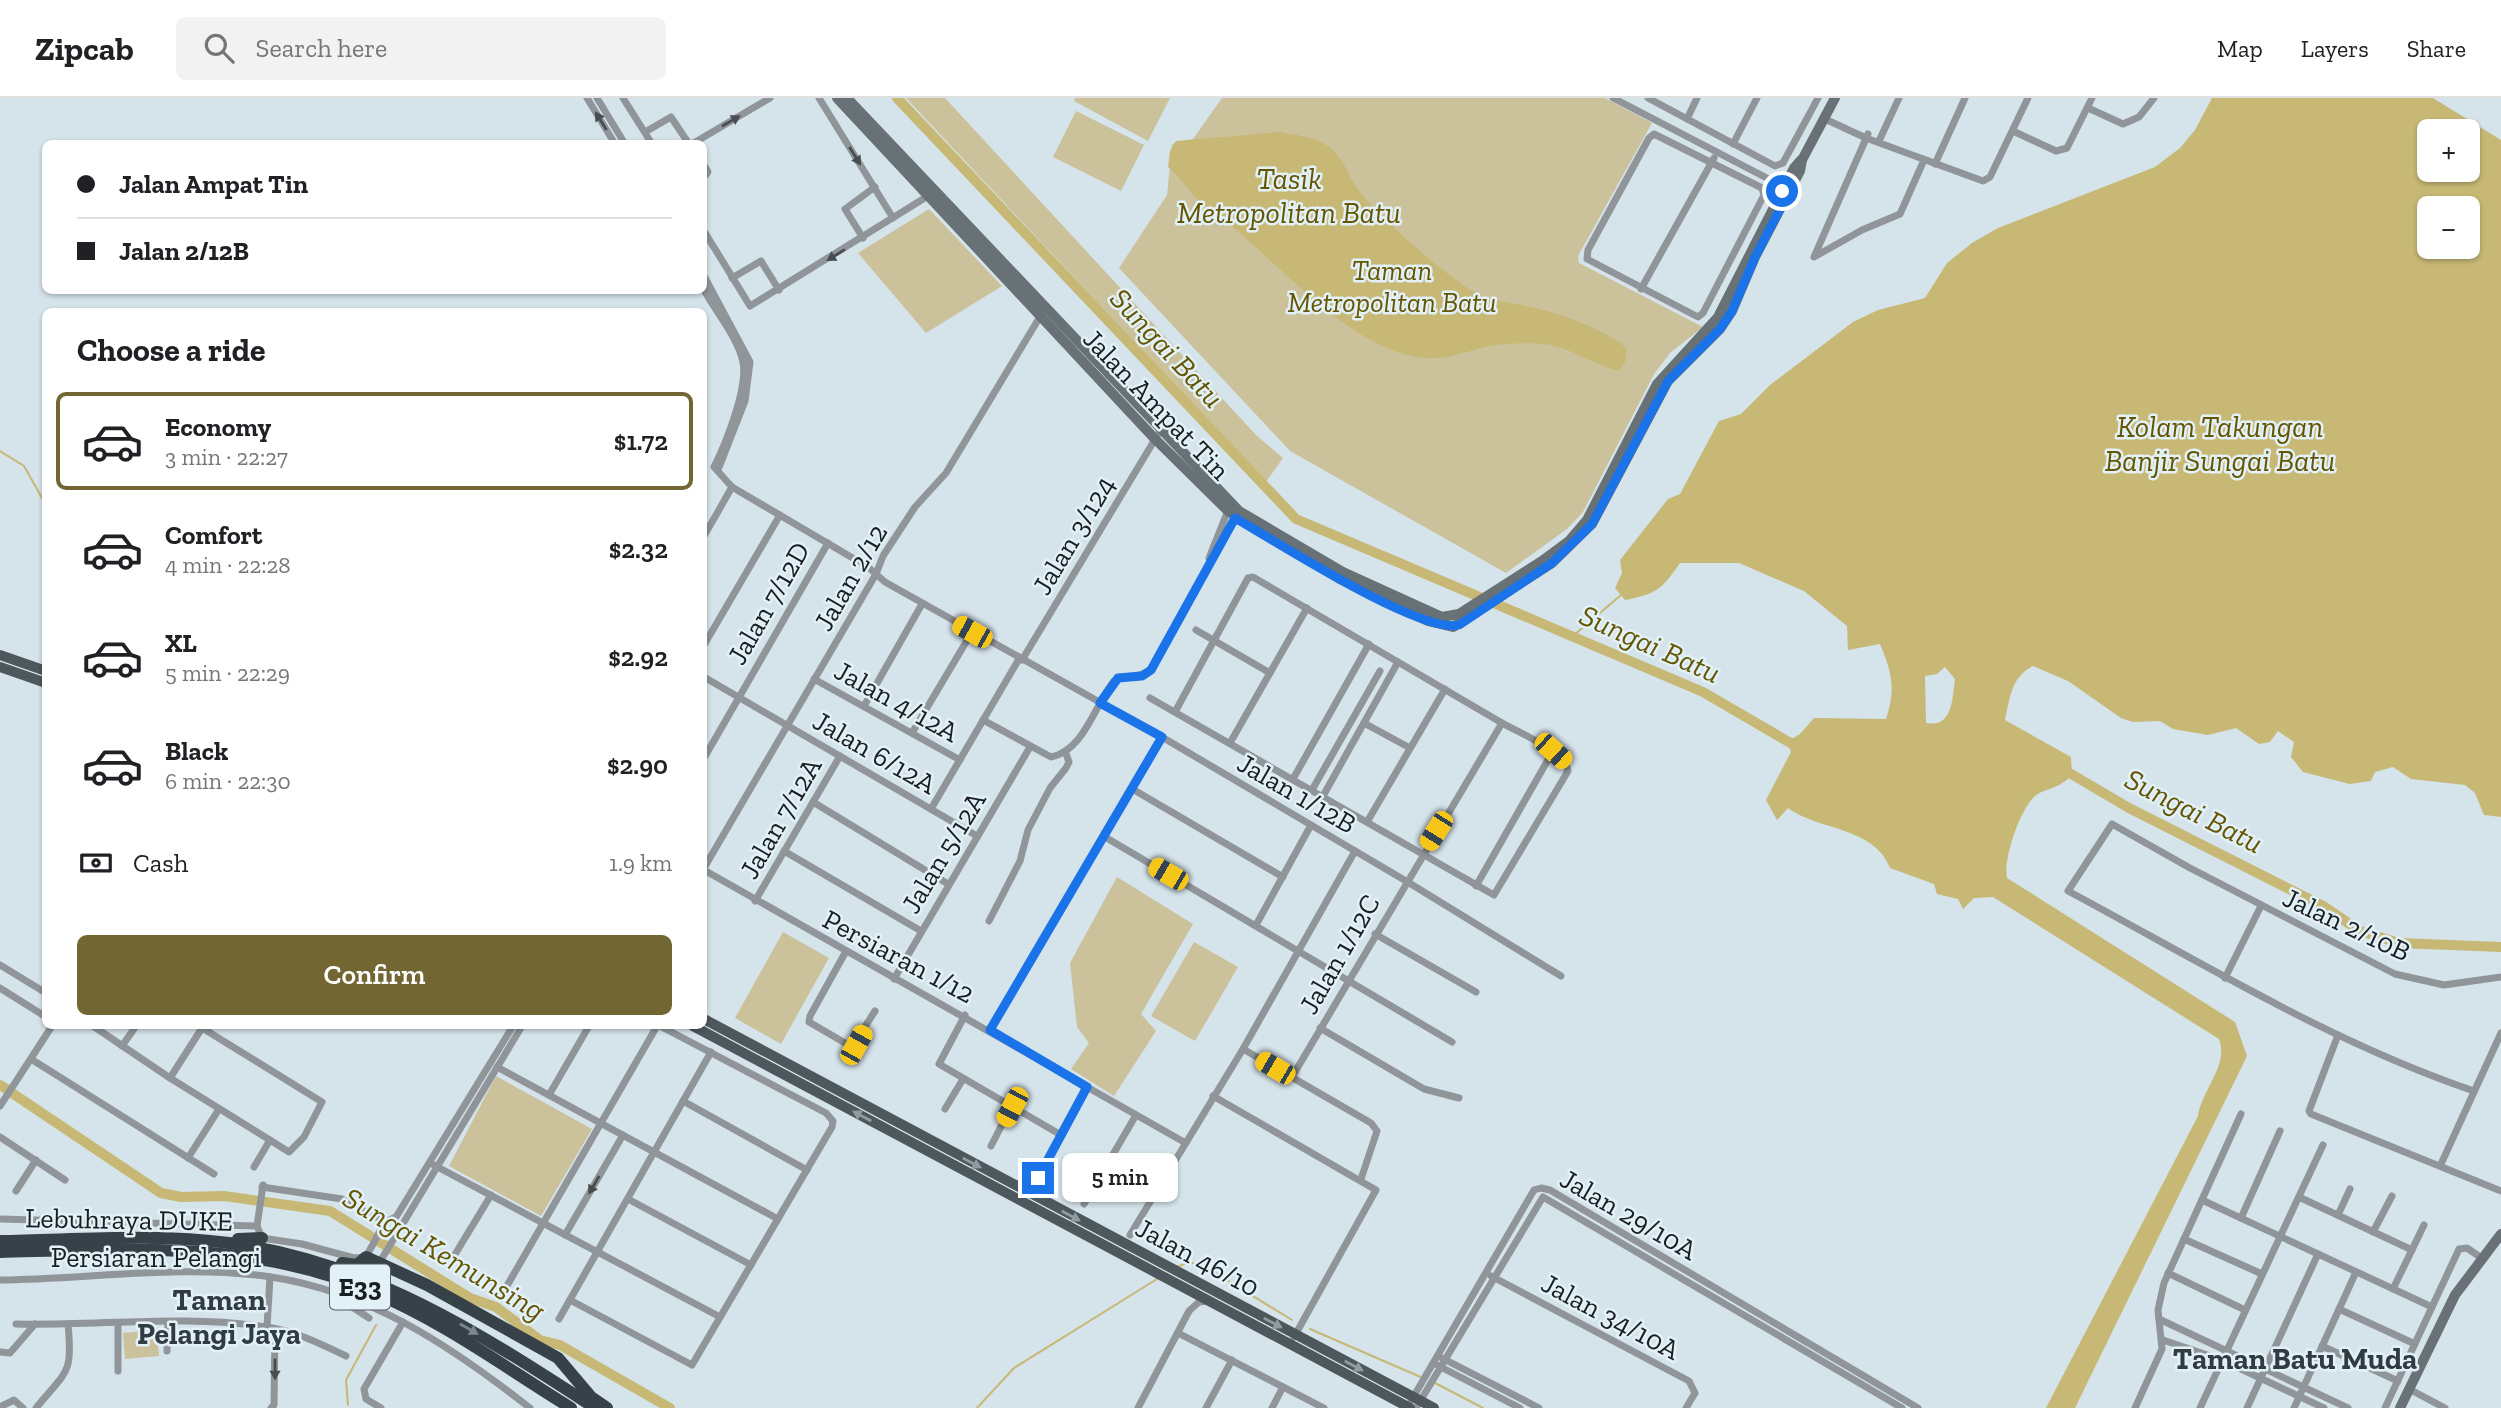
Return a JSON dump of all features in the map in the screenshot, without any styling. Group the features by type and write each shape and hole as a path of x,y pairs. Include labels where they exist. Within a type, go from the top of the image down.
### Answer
{"highway":[{"path":"228,1242 259,1232"},
{"path":"0,1234 101,1235 130,1240"},
{"name":"Lebuhraya DUKE","path":"0,1241 228,1242 279,1251 335,1266 408,1295 492,1342 595,1408"},
{"name":"Lebuhraya DUKE","path":"0,1252 159,1248 276,1262 325,1275 372,1291 428,1318 570,1408"},
{"path":"0,1259 68,1256 107,1249"},
{"path":"279,1251 294,1249 353,1265 361,1263 369,1252 558,1358 592,1397 607,1408"}],"main road":[{"path":"0,655 42,670"},
{"path":"0,667 42,682"},
{"name":"Jalan 46/10","path":"707,1020 1030,1194 1155,1267"},
{"name":"Jalan 46/10","path":"699,1029 962,1170 1179,1279 1413,1404 1434,1408"},
{"name":"Jalan 46/10","path":"1179,1279 1186,1290 1293,1339"}],"street":[{"path":"587,98 613,140"},
{"path":"597,98 623,140"},
{"path":"623,98 650,140"},
{"path":"698,140 770,98"},
{"path":"819,98 893,218"},
{"name":"Jalan Ampat Tin","path":"836,98 928,196 1043,311"},
{"name":"Jalan Ampat Tin","path":"847,98 911,164 1157,435 1233,511 1343,572 1436,616 1455,616 1473,610 1571,543 1604,492 1657,384 1674,362 1716,327 1787,188 1800,171 1798,164 1835,98"},
{"path":"1613,98 1787,188"},
{"path":"1648,98 1775,166 1783,163 1818,98"},
{"path":"1686,118 1697,98"},
{"path":"1733,144 1757,98"},
{"path":"1899,98 1871,138 1813,255 1816,258 1862,230 1900,214 1924,160"},
{"path":"1934,164 1965,98"},
{"path":"1826,117 1977,181 1990,177 2028,98"},
{"path":"2013,131 2062,151 2092,98"},
{"path":"2088,108 2123,124 2138,117 2154,98"},
{"path":"645,132 671,117 688,140"},
{"path":"1660,135 1709,162 1762,188 1764,195 1703,313 1692,316 1587,258 1588,250 1649,138 1660,135"},
{"path":"1642,289 1715,151"},
{"path":"707,236 750,306 928,196 928,188 911,164"},
{"path":"863,238 845,209 875,187"},
{"path":"732,278 761,261 779,290"},
{"path":"707,281 750,362 745,401 716,469"},
{"path":"706,294 744,365 739,400 716,469"},
{"name":"Jalan 2/12","path":"707,855 876,574 883,556 915,507 946,473 1043,311"},
{"name":"Jalan 3/124","path":"931,809 1019,659 1157,435"},
{"path":"707,531 732,487 716,469"},
{"name":"Jalan 1/12B","path":"732,487 828,543 922,604 1162,737 1561,976"},
{"path":"983,720 1051,757 1065,751 1082,733 1118,678 1142,676 1151,670 1233,511"},
{"path":"707,640 780,515"},
{"name":"Jalan 7/12D","path":"707,753 828,543"},
{"path":"1150,698 1494,895 1498,893 1567,771 1565,762 1553,751 1250,577 1175,712"},
{"path":"864,706 922,604"},
{"path":"1230,743 1307,608"},
{"path":"1196,630 1270,673"},
{"path":"912,733 972,632"},
{"path":"1293,779 1368,644"},
{"path":"1323,796 1398,662"},
{"path":"1312,790 1380,671"},
{"name":"Jalan 6/12A","path":"707,679 977,836"},
{"name":"Jalan 4/12A","path":"814,679 960,760"},
{"path":"1367,822 1444,689"},
{"path":"1364,723 1410,748"},
{"name":"Jalan 1/12C","path":"1292,1077 1422,853 1502,723"},
{"path":"1348,727 1358,733"},
{"path":"990,1030 1134,790 1162,737"},
{"name":"Jalan 5/12A","path":"894,979 1030,747"},
{"path":"989,921 1020,861 1028,830 1050,788 1069,762 1065,751"},
{"path":"1476,886 1553,751"},
{"name":"Jalan 7/12A","path":"755,901 840,756"},
{"path":"1134,790 1283,877"},
{"path":"813,802 948,884"},
{"name":"Jalan 2/10B","path":"2225,978 2068,891 2112,824 2261,906 2395,974 2444,985 2501,977"},
{"path":"1256,925 1311,825"},
{"path":"1105,837 1452,1042"},
{"path":"784,851 921,931"},
{"path":"1130,1236 1184,1142 1243,1049 1355,851"},
{"name":"Persiaran 1/12","path":"707,871 845,953 965,1015 1184,1142"},
{"path":"2261,906 2225,978 2398,1063 2474,1091"},
{"path":"1375,934 1476,992"},
{"path":"845,953 809,1022 852,1047 875,1011"},
{"path":"0,965 42,991"},
{"path":"0,988 42,1014"},
{"path":"965,1015 939,1064 1061,1135"},
{"path":"1320,1028 1424,1089 1459,1098"},
{"path":"2,1103 50,1029"},
{"path":"97,1029 289,1152 304,1137 322,1102 203,1029"},
{"path":"122,1046 134,1029"},
{"path":"170,1078 199,1029"},
{"path":"381,1260 511,1029"},
{"path":"0,1219 259,1232 354,1258 369,1252 383,1225 397,1217 434,1165 520,1029"},
{"path":"549,1095 587,1029"},
{"path":"504,1291 657,1029"},
{"path":"570,1300 692,1365 833,1121 826,1113 665,1029"},
{"path":"2441,1164 2501,1033"},
{"path":"2338,1035 2309,1111 2316,1117 2441,1164 2501,1191"},
{"path":"1243,1049 1371,1123 1377,1131 1361,1179"},
{"path":"559,1319 711,1052"},
{"path":"31,1059 214,1174"},
{"path":"497,1067 778,1219"},
{"path":"945,1109 963,1079"},
{"path":"1030,1194 1087,1087"},
{"path":"1213,1097 1374,1188 1375,1196 1293,1339"},
{"path":"683,1101 807,1170"},
{"path":"991,1146 1012,1107"},
{"path":"188,1158 219,1109"},
{"path":"2135,1408 2162,1349 2160,1300 2168,1273 2241,1114"},
{"path":"1084,1204 1136,1115"},
{"path":"2241,1218 2280,1131"},
{"path":"565,1235 623,1135"},
{"path":"0,1137 65,1180"},
{"path":"254,1167 270,1140"},
{"path":"2200,1408 2323,1145"},
{"path":"16,1191 36,1160"},
{"path":"434,1165 720,1317"},
{"path":"259,1232 262,1188 342,1199 383,1225"},
{"name":"Jalan 29/10A","path":"1413,1404 1489,1275 1534,1190 1541,1188 1550,1190 1918,1408"},
{"path":"2338,1215 2350,1189"},
{"path":"451,1261 491,1195"},
{"name":"Jalan 29/10A","path":"1489,1275 1543,1196 1902,1408"},
{"path":"2373,1232 2392,1196"},
{"path":"2299,1197 2412,1250"},
{"path":"628,1199 751,1265"},
{"path":"2202,1200 2432,1307"},
{"path":"2393,1289 2424,1225"},
{"path":"2400,1408 2446,1310 2501,1234"},
{"path":"2184,1239 2262,1274"},
{"path":"2385,1408 2459,1249 2467,1248 2483,1259"},
{"path":"2246,1408 2318,1254"},
{"path":"2294,1408 2356,1272"},
{"name":"Persiaran Pelangi","path":"0,1280 155,1273 270,1277 331,1292 371,1306 403,1322 459,1354 530,1408"},
{"path":"2168,1273 2245,1310"},
{"name":"Jalan 34/10A","path":"1489,1275 1689,1381 1695,1393 1686,1408"},
{"path":"270,1277 274,1405 271,1408"},
{"path":"1186,1290 1190,1294 1189,1311"},
{"path":"331,1292 369,1318"},
{"path":"1138,1408 1189,1311 1199,1302 1208,1301"},
{"path":"2339,1309 2415,1344"},
{"path":"2159,1319 2348,1408"},
{"path":"167,1351 168,1322"},
{"path":"16,1324 168,1322 271,1328 305,1337 346,1356"},
{"path":"381,1408 366,1399 364,1389 403,1322"},
{"path":"118,1323 118,1371"},
{"path":"0,1352 10,1353 35,1324"},
{"path":"36,1408 69,1368 71,1359 68,1324"},
{"path":"1178,1333 1324,1408"},
{"path":"2163,1340 2222,1360 2325,1408"},
{"path":"2322,1346 2398,1381"},
{"path":"1206,1408 1232,1360"},
{"path":"1438,1360 1520,1408"},
{"path":"1438,1360 1539,1408"},
{"path":"1272,1408 1283,1387"},
{"path":"2409,1389 2445,1408"},
{"path":"0,1407 14,1400 23,1408"}],"green space":[{"path":"906,98 945,98 1256,435 1283,458 1266,482"},
{"path":"1075,98 1170,98 1148,141 1074,101"},
{"name":"Taman Metropolitan Batu","path":"1222,98 1605,98 1652,123 1578,256 1579,263 1703,327 1670,353 1654,374 1583,512 1567,529 1506,573 1290,451 1119,268 1167,195 1172,144 1193,139"},
{"path":"1076,111 1144,145 1121,191 1053,157"},
{"path":"929,209 1002,286 926,333 858,253"},
{"path":"1117,877 1193,924 1141,1014 1156,1031 1114,1096 1071,1069 1089,1043 1077,1027 1070,963"},
{"path":"783,932 829,958 781,1044 735,1018"},
{"path":"1194,942 1238,967 1195,1041 1151,1016"},
{"path":"496,1076 592,1129 541,1216 449,1166"},
{"path":"157,1330 159,1356 125,1359 123,1333"}],"water":[{"name":"Kolam Takungan Banjir Sungai Batu","path":"2212,98 2433,98 2467,119 2417,119 2417,182 2480,182 2480,127 2501,140 2501,817 2484,815 2475,793 2465,785 2411,779 2393,767 2375,772 2371,781 2350,784 2303,772 2291,757 2294,742 2278,731 2270,742 2259,744 2236,728 2208,735 2173,729 2160,721 2133,722 2121,718 2068,681 2033,666 2020,676 2010,696 2005,720 2071,757 2072,775 2061,784 2039,793 2029,802 2010,847 2007,878 2235,1022 2247,1056 2075,1408 2046,1408 2198,1116 2218,1068 2221,1049 2219,1039 1993,897 1974,898 1963,909 1958,899 1937,894 1934,884 1890,868 1872,844 1859,837 1814,821 1788,808 1777,820 1766,800 1791,752 1788,741 1800,734 1814,718 1886,719 1892,690 1880,644 1848,650 1847,626 1804,591 1739,563 1680,563 1658,589 1625,600 1615,588 1622,573 1620,560 1668,499 1680,494 1719,421 1741,414 1770,385 1853,322 1878,310 1925,298 1947,263 1972,243 1998,228 2155,167 2180,148 2195,130","holes":["1945,667 1955,679 1950,710 1942,721 1926,723 1925,676 1937,674"]},
{"name":"Tasik Metropolitan Batu","path":"1280,132 1316,140 1334,151 1359,191 1381,215 1466,287 1490,298 1554,313 1596,329 1627,349 1625,362 1618,371 1559,347 1532,343 1496,345 1447,357 1427,358 1401,353 1375,342 1349,326 1324,308 1197,199 1168,167 1170,151 1176,141"}],"waterway":[{"name":"Sungai Batu","path":"897,98 1296,519 1703,692 1794,745 1798,743"},
{"path":"0,451 24,466 42,498"},
{"path":"1573,636 1621,595"},
{"name":"Sungai Batu","path":"2061,768 2129,808 2323,906 2360,931 2399,943 2501,947"},
{"name":"Sungai Kemunsing","path":"0,1085 161,1193 181,1197 224,1196 330,1211 470,1298 496,1307 540,1340 560,1345 670,1408"},
{"path":"1177,1267 1189,1262 1204,1266 1292,1320"},
{"path":"977,1408 1014,1368 1157,1279"},
{"path":"348,1405 346,1380 376,1325"},
{"path":"1310,1329 1423,1378"},
{"path":"1435,1383 1483,1408"}],"district":[{"name":"Taman Pelangi Jaya","path":"219,1317"},
{"name":"Taman Batu Muda","path":"2295,1359"}],"route":[{"path":"1038,1178 1087,1087 990,1030 1134,790 1162,737 1100,703 1110,685 1118,678 1142,676 1151,670 1208,562 1218,550 1235,518 1374,596 1428,621 1443,626 1459,625 1552,563 1574,545 1600,514 1668,381 1720,329 1732,311 1755,257 1790,190 1784,187 1782,191"}]}
